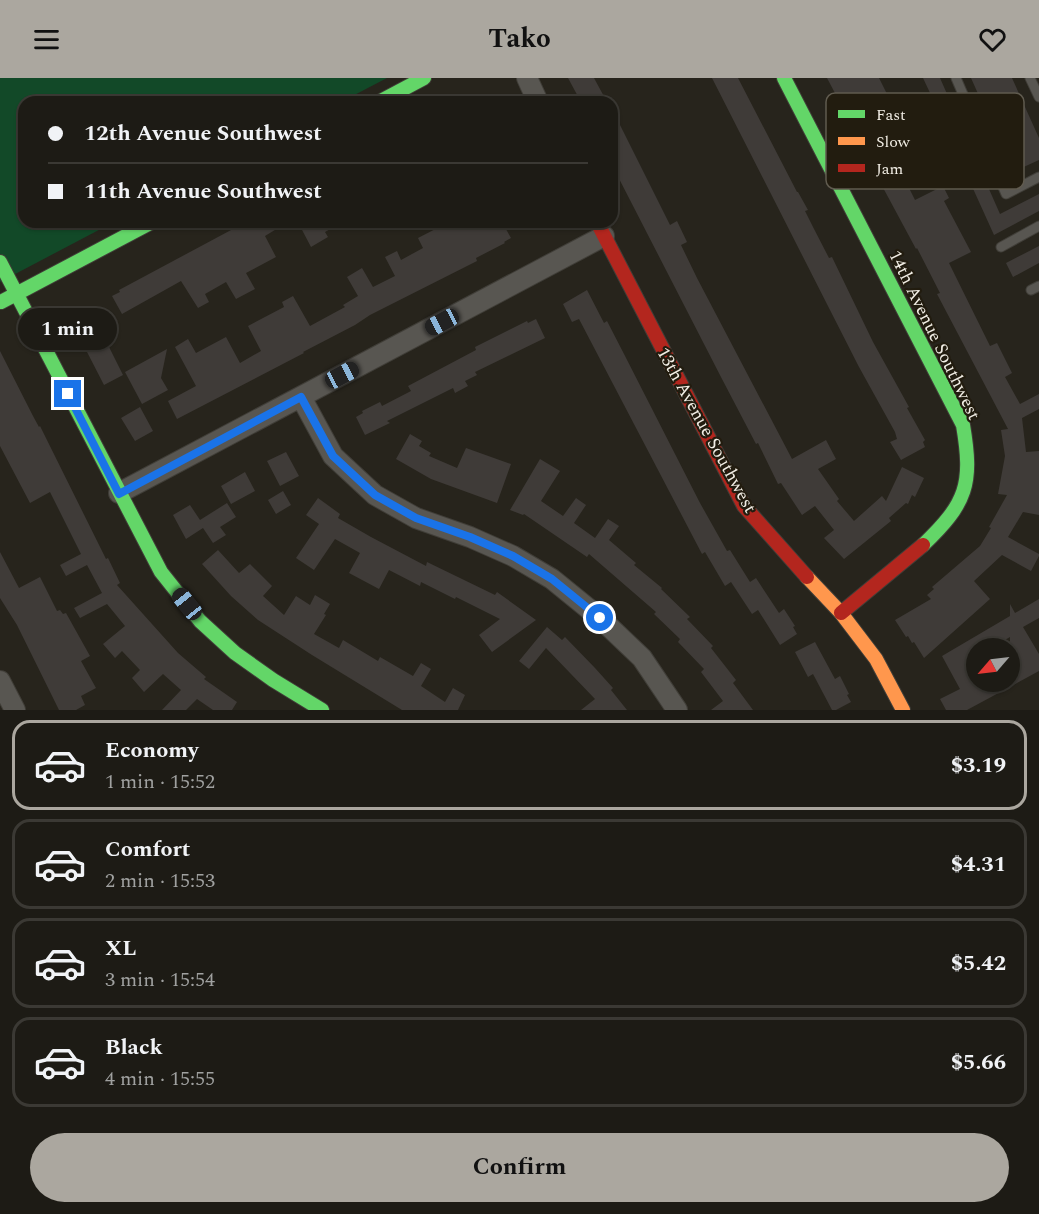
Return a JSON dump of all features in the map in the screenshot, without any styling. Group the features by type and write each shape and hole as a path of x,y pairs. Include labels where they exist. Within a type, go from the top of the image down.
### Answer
{"street":[{"path":"390,96 424,78"},
{"path":"526,78 535,96"},
{"name":"14th Avenue Southwest","path":"784,78 826,159"},
{"name":"14th Avenue Southwest","path":"841,189 963,425 968,455 966,484 953,513 930,538 841,613"},
{"path":"0,303 141,228"},
{"path":"119,494 301,397 600,229"},
{"name":"13th Avenue Southwest","path":"600,229 744,506 841,613 876,659 903,710"},
{"path":"0,262 161,572 200,621 235,652 322,710"},
{"path":"301,397 333,456 375,495 416,518 470,537 513,556 552,579 600,618 642,658 676,710"},
{"path":"0,681 15,710"}],"lane":[{"path":"956,78 962,93"},
{"path":"1030,78 1039,97"},
{"path":"1024,185 1039,177"},
{"path":"1004,189 1006,194 1016,189"},
{"path":"1001,247 1039,226"}],"green space":[{"path":"0,78 387,78 352,96 18,96 18,228 103,228 0,282"}],"building":[{"path":"568,78 594,78 604,96 578,96"},
{"path":"712,78 738,78 808,210 805,211 829,258 832,257 873,342 909,407 907,408 925,440 923,442 925,447 901,460 890,442 897,439 895,432 859,367"},
{"path":"827,78 879,78 886,93 835,93"},
{"path":"923,78 940,78 947,93 930,93"},
{"path":"971,78 1012,78 1019,93 978,93"},
{"path":"1024,105 1039,138 1039,160 1024,167"},
{"path":"618,121 670,225 677,221 687,242 681,245 792,459 826,440 836,459 818,469 839,499 837,501 854,521 882,496 886,501 902,467 924,478 915,497 912,495 908,504 906,503 889,518 891,521 844,559 824,538 834,530 815,506 802,515 781,483 778,484 618,177"},
{"path":"884,189 910,189 915,200 937,189 944,189 949,198 944,201 971,252 949,263 990,346 997,343 1012,373 1005,377 1020,404 1039,394 1039,409 1022,418 1026,452 1039,451 1039,515 1023,512 1008,537 1039,556 1031,571 1002,555 974,581 990,599 924,658 895,620 931,599 927,595 934,589 932,587 980,546 991,528 989,527 1007,495 998,494 1005,456 1001,430 1008,429"},
{"path":"973,189 989,189 1000,214 1039,194 1039,211 994,235"},
{"path":"235,228 278,228 265,236 276,257 246,273 255,289 236,299 226,282 205,294 209,302 198,308 181,281 122,314 112,296 120,292 119,290"},
{"path":"301,228 332,228 325,232 328,237 311,247"},
{"path":"437,228 505,228 511,238 476,258 477,261 370,315 304,353 177,419 168,401 196,386 175,347 188,339 196,353 226,337 240,363 261,351 248,326 284,307 282,302 293,296 310,326 345,307 343,305 358,296 347,277 362,268 373,287 395,276 385,257 397,251 401,260 423,248 418,238"},
{"path":"1039,246 1039,263 1013,277 1006,263"},
{"path":"587,290 604,323 607,321 727,551 730,550 750,582 756,578 779,613 784,609 795,626 793,627 797,634 780,645 758,610 752,614 731,582 725,586 705,552 702,554 579,319 572,322 563,304"},
{"path":"89,307 123,375 104,385 69,317"},
{"path":"536,319 545,338 475,372 477,375 465,381 468,386 455,393 453,388 387,421 390,423 365,435 356,417 363,413 362,411 380,402 382,406 411,391 408,386 476,350 475,347 527,321 528,323"},
{"path":"167,349 161,378 168,390 142,404 125,372"},
{"path":"0,351 106,559 108,558 120,583 117,585 178,653 206,677 204,679 237,702 232,710 213,710 197,699 186,710 162,710 181,690 163,674 144,692 132,678 140,670 122,651 115,658 103,644 125,626 107,604 80,618 74,608 102,593 87,565 66,576 60,565 81,554 50,492 30,503 0,446"},
{"path":"140,407 153,431 135,441 121,418"},
{"path":"410,434 422,441 419,446 431,453 429,456 457,468 466,448 511,464 497,503 431,479 396,459"},
{"path":"286,452 299,476 280,486 267,461"},
{"path":"540,459 560,471 541,501 563,516 576,498 586,505 574,523 595,538 608,519 619,526 609,540 636,563 634,565 662,588 690,617 687,619 713,646 711,648 736,680 733,683 753,710 711,710 723,701 701,672 704,669 678,642 680,639 654,614 656,612 589,554 587,557 524,514 510,510"},
{"path":"245,472 255,491 231,504 221,486"},
{"path":"283,491 291,505 276,514 268,500"},
{"path":"318,498 340,514 338,518 371,537 426,566 427,562 495,595 497,592 536,620 492,652 479,635 500,619 456,597 455,599 421,582 420,586 389,570 379,589 349,573 360,553 335,539 314,570 296,558 319,524 306,515"},
{"path":"227,503 236,517 220,527 226,535 213,543 203,528 186,539 173,515 190,505 200,520"},
{"path":"218,550 239,573 250,564 272,586 263,596 284,615 296,596 310,605 315,595 330,604 314,634 339,648 343,640 378,661 380,657 413,676 421,663 431,669 421,686 445,702 453,688 465,695 458,710 402,710 258,620 231,596 202,564"},
{"path":"0,552 19,588 40,577 57,611 66,613 90,656 81,661 96,688 81,696 85,705 76,710 59,710 17,625 0,598"},
{"path":"1039,599 1039,618 1023,627 1039,654 1039,671 1020,681 1020,638 973,638 1010,616 1010,604 1015,613"},
{"path":"547,627 562,640 565,637 595,668 613,688 611,690 627,710 581,710 595,699 546,648 529,669 519,661"},
{"path":"815,642 835,679 840,676 849,694 847,695 851,702 836,710 832,710 813,674 808,677 795,652"},
{"path":"966,642 966,692 1000,692 967,710 946,710 940,699 960,689 942,656"}],"traffic: fast":[{"path":"390,96 424,78"},
{"path":"784,78 826,159"},
{"path":"841,189 963,425 967,463 963,491 949,517 923,545"},
{"path":"1,302 141,228"},
{"path":"0,262 161,572 200,621 235,653 322,710"}],"traffic: slow":[{"path":"807,577 841,613 876,659 903,710"}],"traffic: jam":[{"path":"600,228 744,506 807,577"},
{"path":"841,613 923,545"}],"route":[{"path":"68,394 119,494 301,397 333,456 375,495 416,518 470,537 513,556 552,579 600,618"}]}
